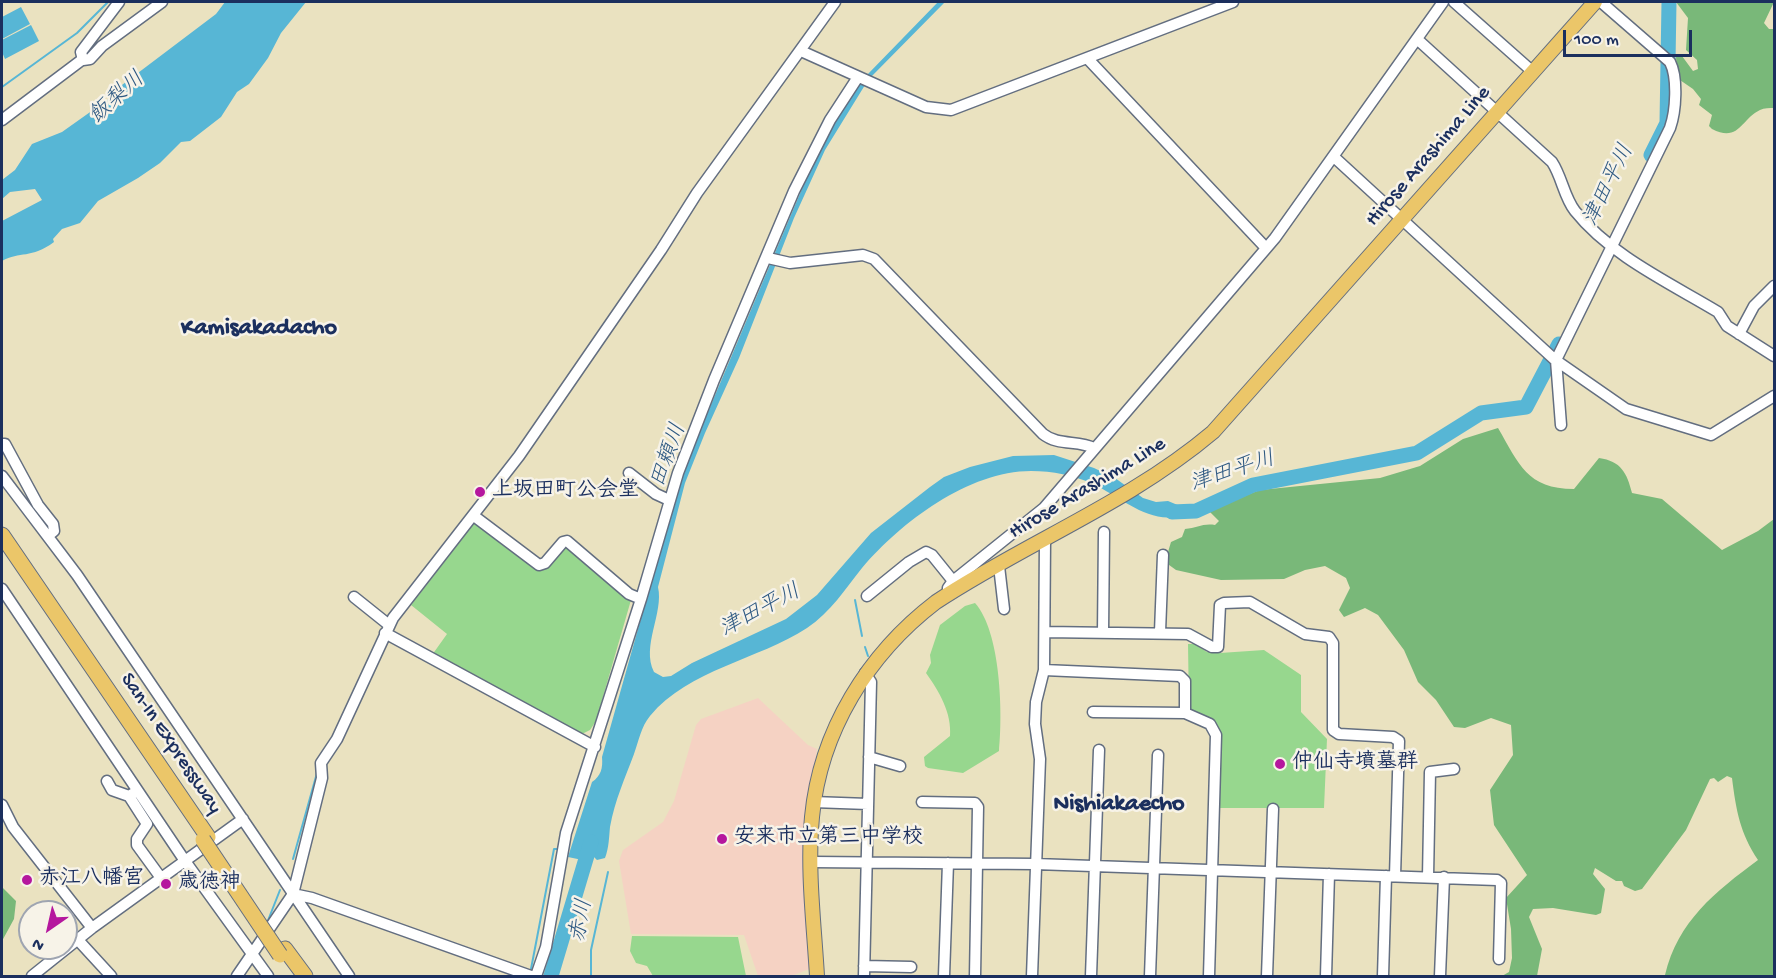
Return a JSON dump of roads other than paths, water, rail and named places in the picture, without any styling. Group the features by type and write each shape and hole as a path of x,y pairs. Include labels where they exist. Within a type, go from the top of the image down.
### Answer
{"highway":[{"name":"San-In Expressway","path":"2,535 283,952 296,976"},
{"name":"San-In Expressway","path":"2,545 206,838"},
{"name":"San-In Expressway","path":"283,952 305,976"}],"main road":[{"name":"Hirose Arashima Line","path":"817,976 812,862 813,802 829,742 838,720 865,674 907,625 951,587 999,566 1113,503 1178,462 1213,432 1595,2"}],"street":[{"path":"83,59 81,52 119,2"},
{"path":"2,120 83,59 90,59 102,46 162,2"},
{"path":"237,976 292,894 322,778 321,763 337,739 387,629 519,456 656,258 702,185 835,2"},
{"path":"801,51 926,108 951,110 1233,2"},
{"path":"867,596 909,562 926,552 932,555 951,587 1038,513 1266,248 1334,157 1443,2"},
{"path":"1454,2 1533,72"},
{"path":"1561,425 1553,358 1672,123 1674,75 1667,60 1601,2"},
{"path":"1417,39 1552,162 1560,174 1574,210 1609,244 1718,312 1727,326 1774,356"},
{"path":"1087,58 1266,248"},
{"path":"536,976 546,947 566,833 641,599 669,500 714,380 773,259 813,152 860,77"},
{"path":"1334,157 1553,358 1626,409 1708,436 1774,396"},
{"path":"773,259 790,263 863,255 874,259 1043,434 1054,441 1085,444 1094,448"},
{"path":"1739,334 1754,306 1774,286"},
{"path":"3,443 38,505 53,524 54,531 48,536"},
{"path":"629,473 656,494 669,500"},
{"path":"2,476 48,536 349,976"},
{"path":"474,516 539,565 546,563 563,542 567,542 629,594 641,599"},
{"path":"1103,633 1104,532"},
{"path":"1032,976 1040,759 1035,724 1036,702 1044,670 1045,540"},
{"path":"1160,632 1162,555"},
{"path":"999,566 1004,609"},
{"path":"2,589 133,793 268,976"},
{"path":"354,597 387,629 595,747"},
{"path":"1045,632 1188,634 1212,647 1218,647 1220,605 1248,601 1305,634 1330,638 1333,643 1333,730 1339,734 1393,736 1399,741 1383,976"},
{"path":"1044,670 1180,676 1185,681 1185,712"},
{"path":"865,674 872,682 864,971 911,967"},
{"path":"1093,712 1185,712 1210,724 1215,735 1209,976"},
{"path":"1091,976 1099,750"},
{"path":"1150,976 1158,754"},
{"path":"869,757 900,766"},
{"path":"1428,877 1430,772 1454,769"},
{"path":"107,781 112,790 133,793"},
{"path":"133,793 147,824 137,839 137,845 161,878"},
{"path":"813,802 868,804"},
{"path":"922,802 975,803 978,807 975,976"},
{"path":"2,806 13,827 92,928"},
{"path":"1267,976 1273,809"},
{"path":"111,976 78,940 243,819"},
{"path":"812,862 1035,864 1444,877 1500,882 1499,959"},
{"path":"944,976 948,863"},
{"path":"1326,976 1329,874"},
{"path":"1440,976 1444,877"},
{"path":"292,894 312,898 531,976"},
{"path":"32,976 52,960"}],"water":[{"name":"飯梨川","path":"225,2 306,2 281,33 268,58 249,84 237,92 221,117 190,141 181,142 160,163 98,201 80,223 62,229 53,239 54,242 39,251 2,261 2,221 42,200 35,189 10,192 2,199 2,180 15,170 32,144 62,132 117,93 122,85 216,14"},
{"path":"938,2 945,2 870,78 867,75"},
{"path":"21,7 30,24 2,39 2,17"},
{"path":"31,25 39,41 5,59 2,52 2,40"},
{"path":"860,82 865,85 825,150 794,218 739,358 685,483 658,587 658,608 650,651 654,672 663,677 671,676 692,663 786,619 817,595 871,533 944,477 970,467 1013,456 1054,455 1094,468 1115,478 1143,498 1156,502 1168,501 1192,511 1178,516 1153,515 1085,481 1070,476 1031,471 1008,473 984,480 938,502 896,533 862,568 816,622 788,639 704,676 666,700 650,716 642,729 620,789 605,858 597,860 594,857 592,862 568,857 592,782 601,771 602,757 681,476 812,165 831,126"}],"waterway":[{"path":"2,87 77,33 108,2"},
{"name":"津田平川","path":"1651,155 1667,123 1669,2"},
{"name":"津田平川","path":"1172,512 1196,511 1253,485 1417,453 1481,413 1526,407 1559,344"},
{"path":"855,600 862,636"},
{"path":"865,647 868,656"},
{"path":"293,859 317,773"},
{"name":"田頼川","path":"551,976 591,842"},
{"path":"531,969 554,849 558,849"},
{"name":"赤川","path":"591,976 591,950 608,872"},
{"path":"267,923 280,890"}],"place":[{"name":"上坂田町公会堂","path":"480,492"},
{"name":"仲仙寺墳墓群","path":"1280,764"},
{"name":"安来市立第三中学校","path":"722,839"},
{"name":"赤江八幡宮","path":"27,880"},
{"name":"歳徳神","path":"166,884"}],"district":[{"name":"Kamisakadacho","path":"259,329"},
{"name":"Nishiakaecho","path":"1119,805"}]}
